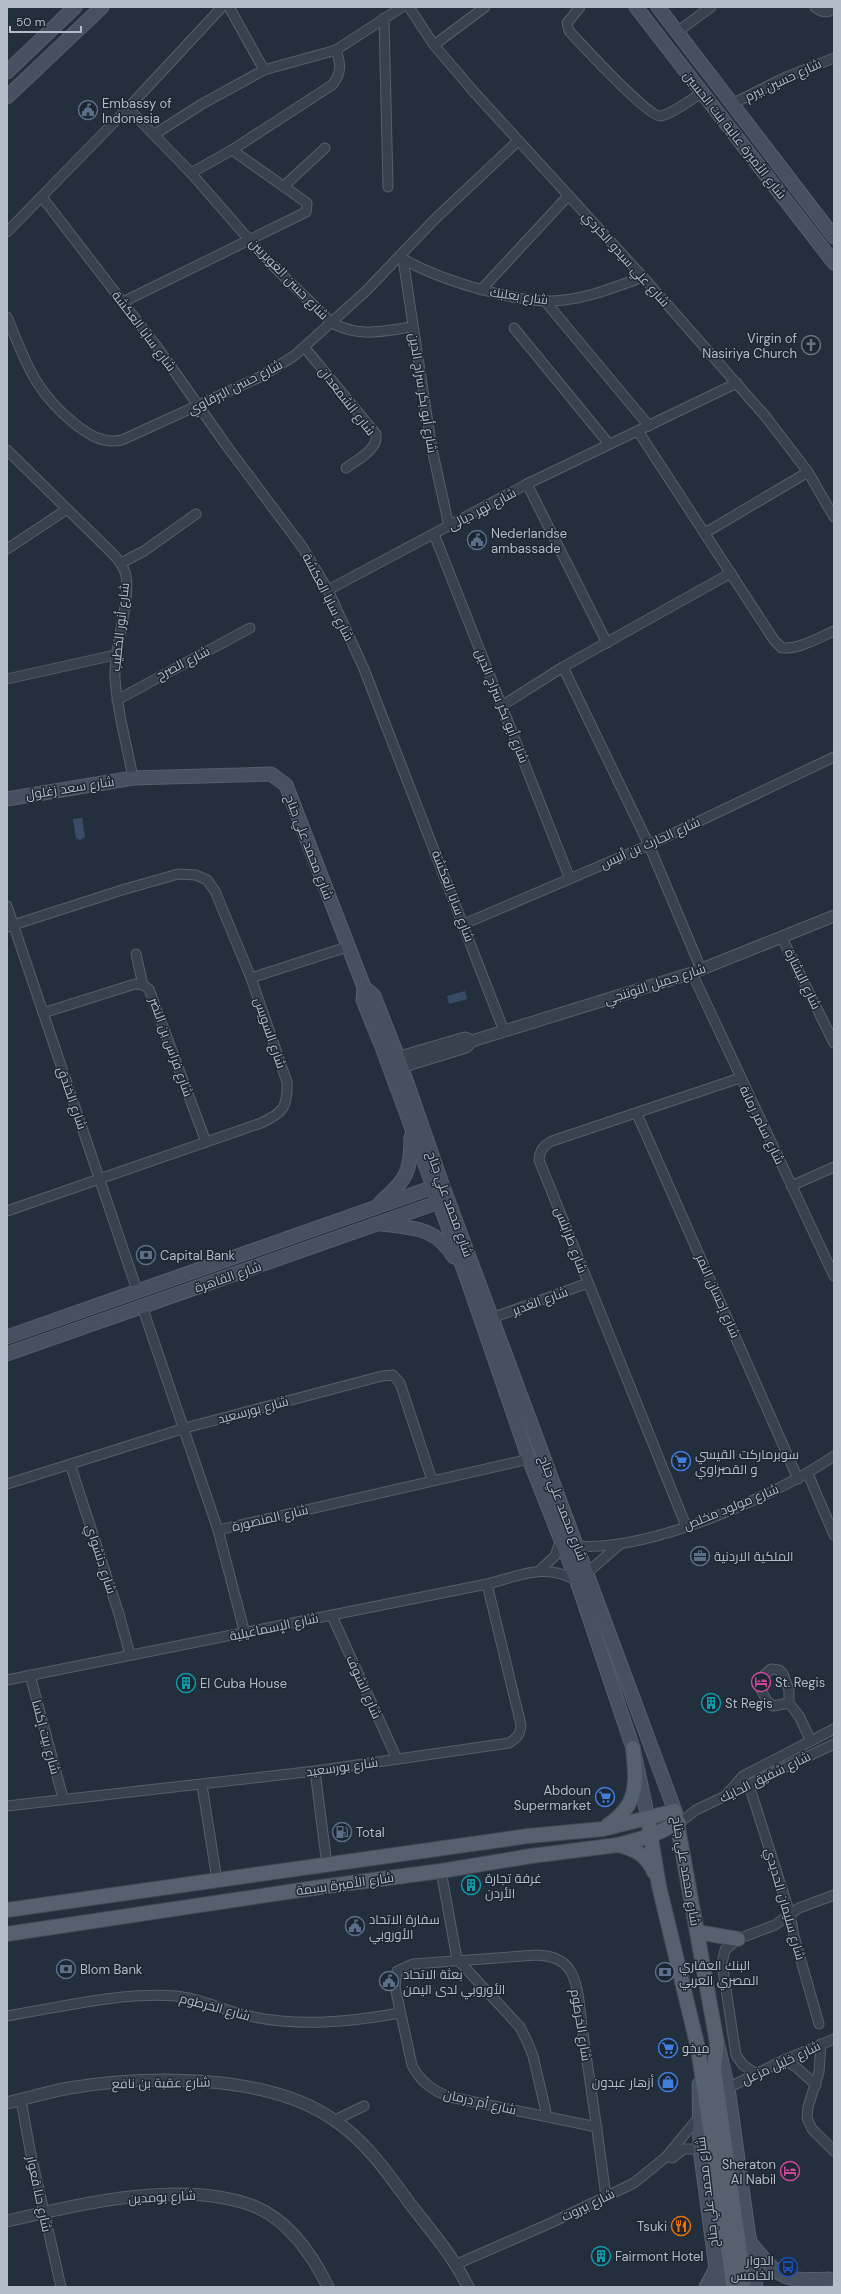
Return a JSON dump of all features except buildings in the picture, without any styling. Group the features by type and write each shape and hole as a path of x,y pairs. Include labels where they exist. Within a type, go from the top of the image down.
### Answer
{"main road":[{"path":"7,72 75,7"},
{"path":"7,97 102,7"},
{"name":"شارع الأميرة عالية بنت الحسين","path":"636,7 834,263"},
{"name":"شارع الأميرة عالية بنت الحسين","path":"658,7 834,238"},
{"path":"667,47 679,34"},
{"name":"شارع محمد علي جناح","path":"133,778 264,774 277,777 286,785 347,947 364,987 363,1000 394,1064 437,1186 492,1318 575,1546 588,1572 677,1817 717,2043 728,2088 748,2240 739,2285"},
{"name":"شارع سعد زغلول","path":"7,798 133,778"},
{"name":"شارع محمد علي جناح","path":"394,1064 411,1129 437,1186"},
{"path":"373,1209 400,1184 408,1172 411,1159 411,1129"},
{"name":"شارع القاهرة","path":"7,1337 137,1290 437,1186"},
{"name":"شارع محمد علي جناح","path":"443,1201 465,1273 529,1459 577,1580 633,1748 648,1818 659,1886 698,2048 739,2285"},
{"name":"شارع القاهرة","path":"7,1354 443,1201"},
{"path":"379,1224 416,1228 433,1234 449,1249 465,1273"},
{"path":"603,1829 625,1812 634,1794 636,1783 633,1748"},
{"name":"شارع الأميرة بسمة","path":"7,1910 528,1836 603,1829 648,1818 677,1817"},
{"name":"شارع الأميرة بسمة","path":"7,1934 613,1845 650,1836 677,1817"},
{"path":"613,1845 633,1848 639,1852 652,1868 659,1886"},
{"path":"698,1932 738,1939"},
{"name":"شارع محمد علي جناح","path":"717,2043 714,2068 739,2285"},
{"name":"شارع محمد علي جناح","path":"698,2048 700,2149 716,2268 739,2285"},
{"path":"748,2240 770,2266 782,2276 798,2281 831,2278"},
{"path":"706,2287 716,2268"},
{"path":"802,2287 831,2278"}],"street":[{"path":"7,232 128,108 222,7"},
{"path":"229,7 264,70"},
{"path":"155,134 196,108 264,70 336,50 402,7"},
{"name":"شارع علي سيدو الكردي","path":"409,7 434,45 518,141 643,277 766,417 808,472 834,517"},
{"path":"434,45 485,7"},
{"path":"580,7 569,19 567,27 569,31 648,111 659,116 663,115 703,92"},
{"path":"679,34 711,7"},
{"path":"816,7 832,13"},
{"path":"384,18 388,187"},
{"path":"191,173 232,150 332,85 340,72 340,61 336,50"},
{"name":"شارع حسين بيرم","path":"732,104 786,76 834,58"},
{"name":"شارع حسن الغويريين","path":"128,108 155,134 296,289 332,323 344,329 362,333 412,326"},
{"name":"شارع حسن البرقاوي","path":"7,318 24,358 42,392 64,415 98,439 111,442 122,440 262,376 306,348 401,258 518,141"},
{"path":"284,186 325,148"},
{"path":"123,302 306,212 307,203 232,150"},
{"path":"481,290 568,196"},
{"name":"شارع سابا العكشة","path":"42,197 123,302 199,405 303,548 328,590 364,669 464,924 504,1031"},
{"name":"شارع بعلبك","path":"401,258 481,290 545,301 590,295 643,277"},
{"name":"شارع أبو بكر سراج الدين","path":"401,258 432,449 449,526"},
{"path":"545,301 649,426"},
{"path":"514,328 610,444"},
{"name":"شارع الشمعدان","path":"306,348 376,434 376,440 373,446 346,468"},
{"name":"شارع نهر ديالى","path":"328,590 527,484 737,383"},
{"path":"638,431 774,640 782,648 790,649 834,631"},
{"name":"شارع أنور الخطيب","path":"8,452 121,563 127,580 115,655 117,700 133,778"},
{"path":"705,533 808,472"},
{"path":"527,484 607,643"},
{"path":"7,549 66,510"},
{"path":"121,563 144,551 196,514"},
{"name":"شارع أبو بكر سراج الدين","path":"434,534 503,705 570,879"},
{"path":"503,705 563,667 731,573"},
{"name":"شارع الصرح","path":"117,700 250,628"},
{"path":"7,680 115,655"},
{"name":"شارع سامر رمانة","path":"563,667 649,845 696,971 740,1078 834,1276"},
{"name":"شارع الحارث بن أنيس","path":"464,924 649,845 834,757"},
{"name":"شارع السويس","path":"7,1211 206,1142 275,1116 283,1108 288,1099 287,1082 251,978 215,891 206,880 188,873 165,877 10,926"},
{"name":"شارع الخندق","path":"7,906 10,926 43,1013 137,1290"},
{"name":"شارع جميل التوتنجي","path":"394,1064 466,1047 472,1041 696,971 834,916"},
{"name":"شارع البشارة","path":"782,938 834,1042"},
{"path":"251,978 347,947"},
{"path":"136,954 143,985"},
{"name":"شارع فراس بن النضر","path":"43,1013 135,984 143,985 149,989 206,1142"},
{"name":"شارع طرابلس","path":"686,1526 539,1160 540,1151 545,1145 552,1141 637,1114 740,1078"},
{"name":"شارع إحسان النمر","path":"637,1114 798,1479"},
{"path":"791,1186 834,1167"},
{"name":"شارع الغدير","path":"492,1318 588,1283"},
{"name":"شارع المنصورة","path":"142,1306 185,1428 218,1530 529,1459"},
{"name":"شارع بورسعيد","path":"7,1484 185,1428 382,1376 393,1375 400,1383 432,1480"},
{"name":"شارع مولود مخلص","path":"575,1546 590,1547 621,1544 686,1526 763,1496 808,1474 834,1456"},
{"name":"شارع دنشواي","path":"70,1464 119,1614 130,1655"},
{"path":"808,1474 834,1535"},
{"path":"218,1530 245,1634"},
{"name":"شارع الإسماعيلية","path":"540,1570 555,1556 561,1539"},
{"name":"شارع مولود مخلص","path":"588,1572 602,1557 621,1544"},
{"name":"شارع الإسماعيلية","path":"7,1680 130,1655 245,1634 487,1584 540,1570 566,1574 577,1580"},
{"name":"شارع بورسعيد","path":"7,1806 63,1798 202,1785 315,1771 500,1746 509,1743 520,1733 519,1713 487,1584"},
{"name":"شارع الشوف","path":"332,1616 397,1759"},
{"name":"شارع بيت إكسا","path":"30,1675 63,1798"},
{"path":"789,1703 799,1716 811,1741"},
{"path":"724,1797 743,1776 834,1729"},
{"name":"شارع شفيق الحايك","path":"677,1817 724,1797 834,1744"},
{"path":"315,1771 327,1865"},
{"path":"202,1785 217,1880"},
{"name":"شارع سليمان الحديدي","path":"749,1785 790,1914 794,1936 819,2024"},
{"path":"603,1829 613,1845"},
{"path":"441,1871 457,1959 520,2027 534,2056 547,2116"},
{"path":"755,2073 743,2065 736,2055 722,1963 725,1950 738,1939 775,1926 799,1908 834,1895"},
{"name":"شارع الخرطوم","path":"457,1959 548,1956 556,1958 569,1970 577,1993 606,2197"},
{"name":"شارع أم درمان","path":"457,1959 413,1964 397,1971 395,1986 412,2065 416,2073 429,2087 450,2097 596,2127"},
{"name":"شارع الخرطوم","path":"7,2016 126,1996 150,1995 184,1997 251,2017 300,2022 340,2022 400,2012"},
{"name":"شارع خليل مزعل","path":"728,2088 755,2073 834,2039"},
{"path":"821,2044 821,2058 816,2085 808,2107 807,2118 812,2129 834,2150"},
{"path":"784,2060 796,2067 816,2085"},
{"name":"شارع عقبة بن نافع","path":"7,2103 68,2088 129,2081 215,2082 281,2095 312,2107 335,2120 382,2165 458,2267 468,2287"},
{"name":"شارع حنا قعوار","path":"21,2100 43,2213 61,2287"},
{"path":"335,2120 364,2106"},
{"name":"شارع بيروت","path":"554,2224 606,2197 635,2185 666,2157 699,2117"},
{"name":"شارع بيروت","path":"458,2267 554,2224 635,2185 653,2175 678,2152 688,2148 700,2149"},
{"name":"شارع بومدين","path":"7,2222 43,2213 129,2198 202,2194 256,2207 275,2219 291,2232 318,2268 328,2287"}],"water":[{"path":"82,818 85,837 80,840 76,838 73,819"},
{"path":"465,991 467,999 449,1004 447,996"}],"place":[{"name":"Embassy of Indonesia","path":"88,110"},
{"name":"Virgin of Nasiriya Church","path":"811,345"},
{"name":"Nederlandse ambassade","path":"477,540"},
{"name":"Capital Bank","path":"146,1255"},
{"name":"سوبرماركت القيسي و القصراوي","path":"681,1461"},
{"name":"الملكية الاردنية","path":"700,1556"},
{"name":"St. Regis","path":"761,1682"},
{"name":"El Cuba House","path":"186,1683"},
{"name":"St Regis","path":"711,1703"},
{"name":"Abdoun Supermarket","path":"605,1797"},
{"name":"Total","path":"342,1832"},
{"name":"غرفة تجارة الأردن","path":"471,1885"},
{"name":"سفارة الاتحاد الأوروبي","path":"355,1926"},
{"name":"Blom Bank","path":"66,1969"},
{"name":"البنك العقاري المصري العربي","path":"665,1972"},
{"name":"بعثة الاتحاد الأوروبي لدى اليمن","path":"389,1981"},
{"name":"ميخو","path":"668,2048"},
{"name":"أزهار عبدون","path":"668,2082"},
{"name":"Sheraton Al Nabil","path":"790,2171"},
{"name":"Tsuki","path":"681,2226"},
{"name":"Fairmont Hotel","path":"601,2256"},
{"name":"الدوار الخامس","path":"788,2267"}]}
